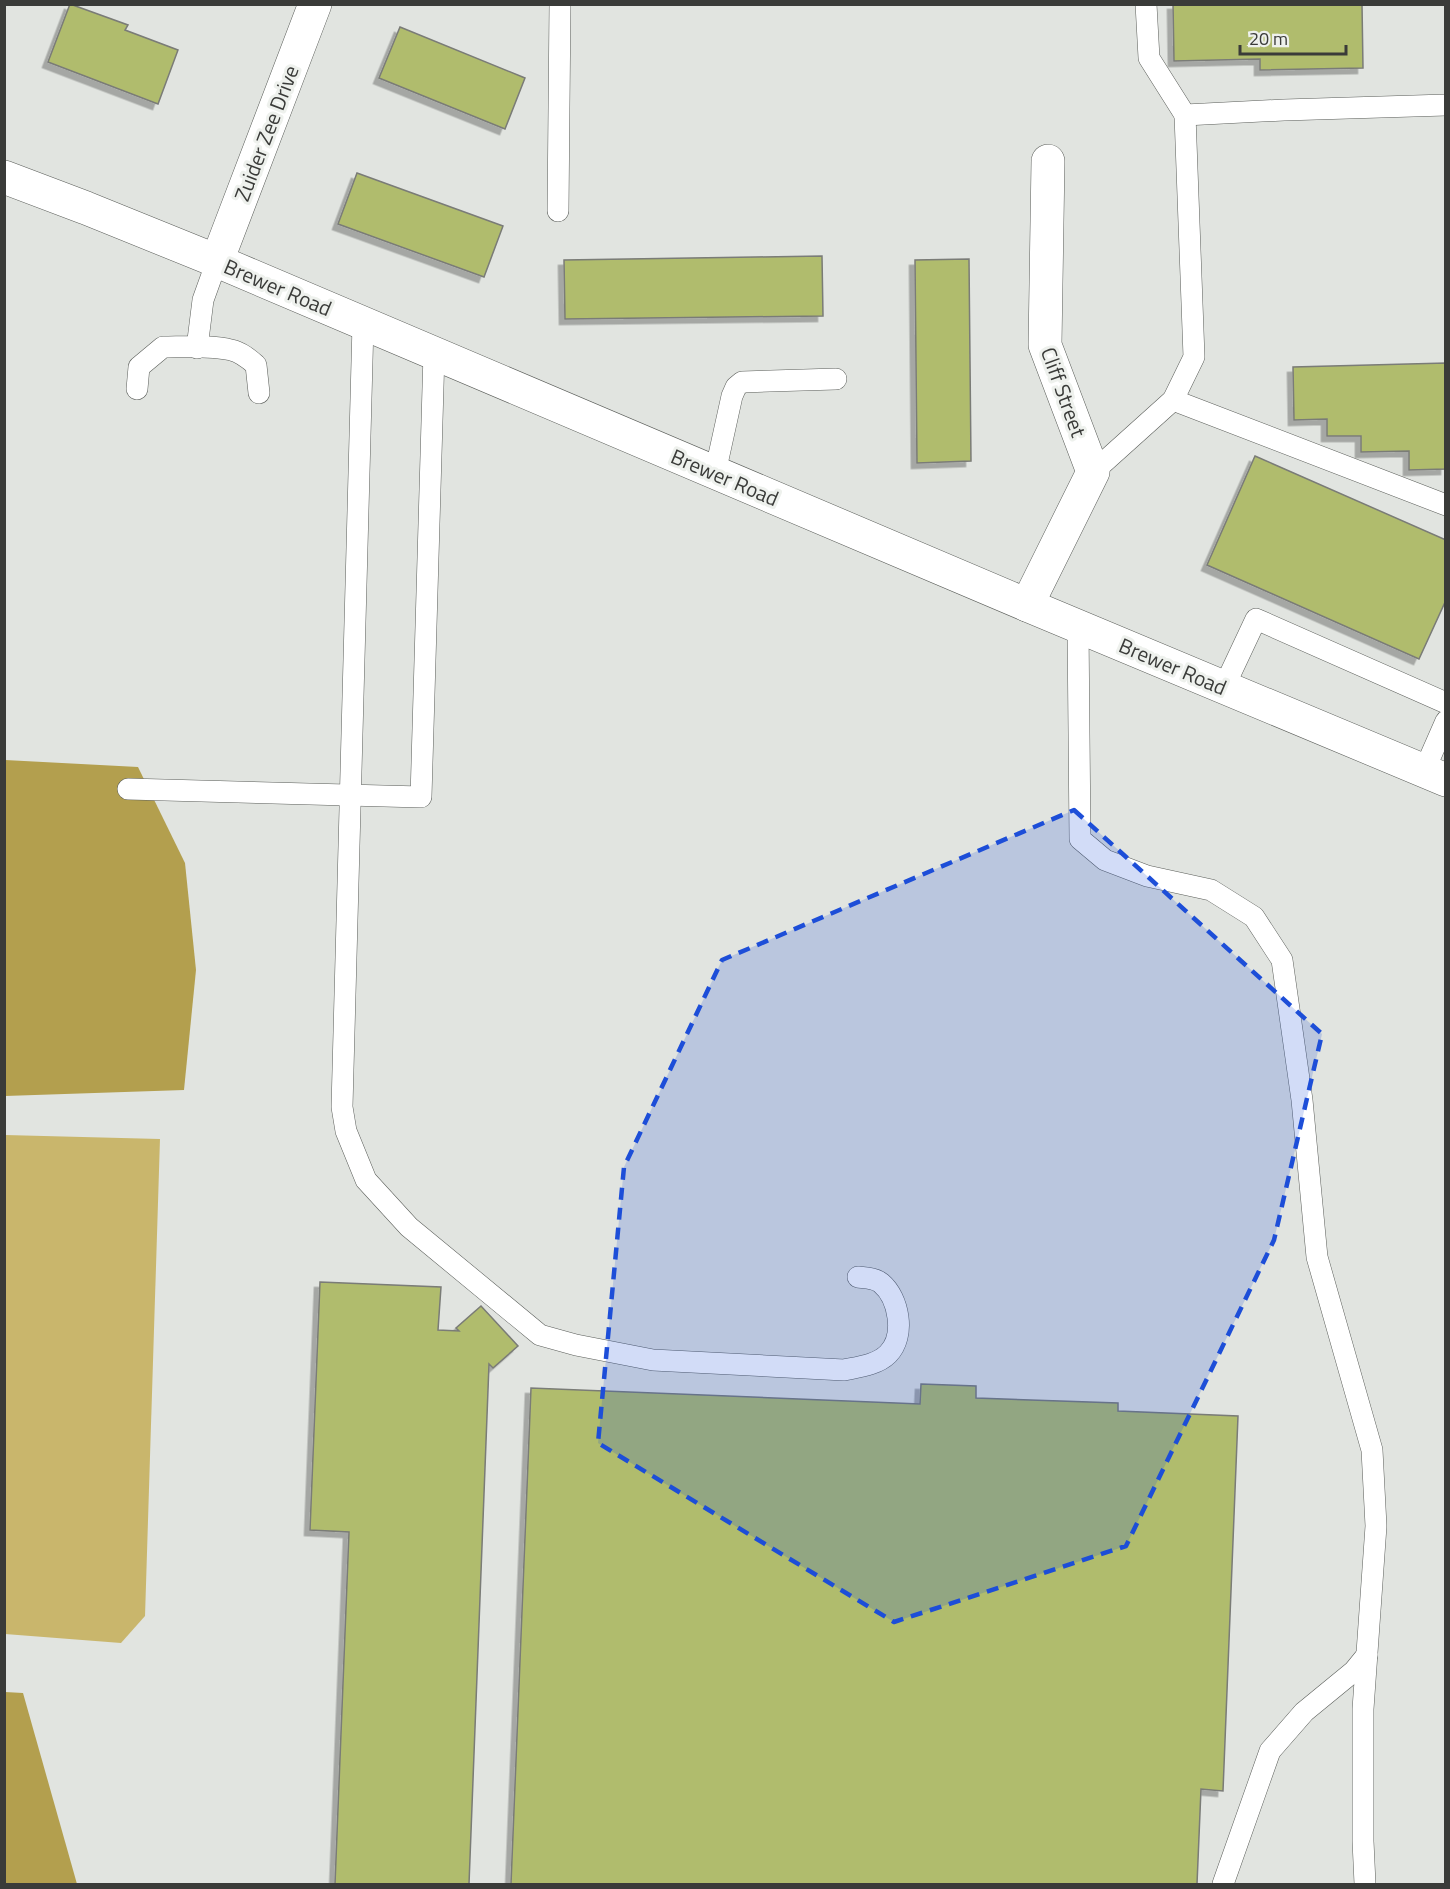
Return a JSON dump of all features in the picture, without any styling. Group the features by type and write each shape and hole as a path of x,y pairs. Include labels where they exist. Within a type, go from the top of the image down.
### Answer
{"street":[{"name":"Zuider Zee Drive","path":"217,261 315,4"},
{"name":"Cliff Street","path":"1048,161 1045,345 1094,472"},
{"name":"Brewer Road","path":"4,177 217,261 1027,605 1435,775"},
{"path":"1027,605 1094,472"}],"lane":[{"path":"558,211 560,4"},
{"path":"1094,472 1173,400 1194,357 1185,115 1149,58 1146,4"},
{"path":"1185,115 1446,105"},
{"path":"197,348 204,300 217,261"},
{"path":"363,324 342,1107 346,1131 366,1180 409,1227 540,1335 576,1346 653,1360 844,1370 871,1364 888,1354 897,1336 897,1312 891,1293 878,1281 858,1277"},
{"path":"137,389 139,368 163,347 197,348 231,350 246,357 256,365 259,393"},
{"path":"128,789 421,797 434,353"},
{"path":"715,473 732,396 736,387 742,382 836,379"},
{"path":"1173,400 1446,506"},
{"path":"1224,687 1256,619 1446,703"},
{"path":"1078,626 1080,839 1105,860 1147,876 1211,890 1254,917 1282,960 1302,1100 1317,1257 1372,1450 1376,1526 1363,1709 1365,1884"},
{"path":"1435,775 1446,721"},
{"path":"1223,1884 1270,1751 1304,1712 1354,1671 1367,1656"}],"highlighted area":[{"path":"1074,810 1322,1034 1274,1240 1126,1546 894,1622 598,1443 624,1167 722,960"}],"shaded area":[{"path":"5,760 138,767 185,863 196,970 184,1090 5,1096"},
{"path":"5,1135 160,1139 145,1616 121,1643 5,1634"},
{"path":"5,1692 23,1693 77,1884 5,1884"}],"building":[{"path":"70,4 128,25 125,30 178,50 158,104 48,62"},
{"path":"1173,4 1362,4 1363,68 1260,70 1260,59 1174,61"},
{"path":"400,27 525,78 505,129 379,78"},
{"path":"357,173 503,226 484,277 338,224"},
{"path":"822,256 823,316 565,319 564,260"},
{"path":"969,259 971,461 917,463 915,260"},
{"path":"1446,363 1446,469 1409,470 1409,451 1361,452 1361,436 1327,436 1327,419 1294,420 1293,367"},
{"path":"1255,456 1446,540 1446,600 1419,659 1207,565"},
{"path":"320,1282 441,1287 438,1330 459,1331 456,1328 481,1306 518,1346 493,1368 489,1364 469,1884 335,1884 349,1532 310,1530"},
{"path":"921,1384 976,1386 976,1398 1118,1403 1118,1411 1238,1416 1223,1791 1201,1789 1197,1884 511,1884 531,1388 920,1404"}]}
